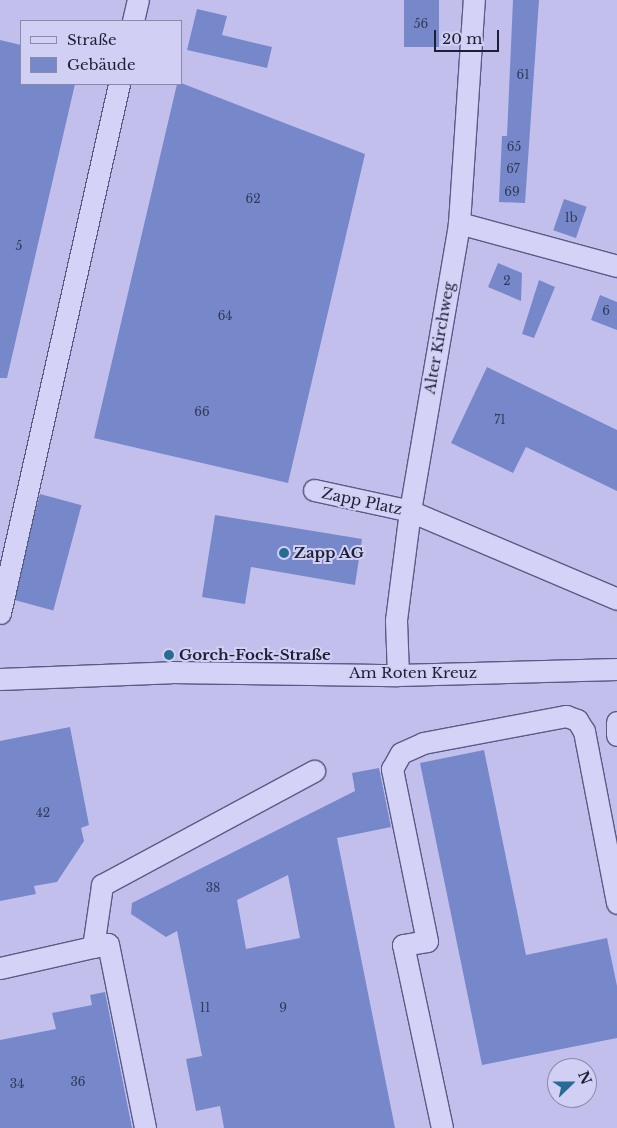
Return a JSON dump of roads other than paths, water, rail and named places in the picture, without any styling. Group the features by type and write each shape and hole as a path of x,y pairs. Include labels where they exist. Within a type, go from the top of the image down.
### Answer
{"street":[{"path":"133,20 138,0"},
{"name":"Alter Kirchweg","path":"398,675 396,620 410,511 459,223 474,0"},
{"path":"0,613 119,85"},
{"path":"459,223 617,266"},
{"name":"Zapp Platz","path":"314,490 410,511 617,599"},
{"name":"Am Roten Kreuz","path":"0,679 201,672 398,675 617,669"},
{"path":"442,1128 403,946 427,941 392,769 401,752 422,743 566,716 577,720 584,731 617,902"},
{"path":"617,722 617,735"},
{"path":"93,947 102,886 314,770"},
{"path":"0,968 108,944 145,1128"}],"place":[{"name":"Zapp AG","path":"284,553"},
{"name":"Gorch-Fock-Straße","path":"169,655"}]}
